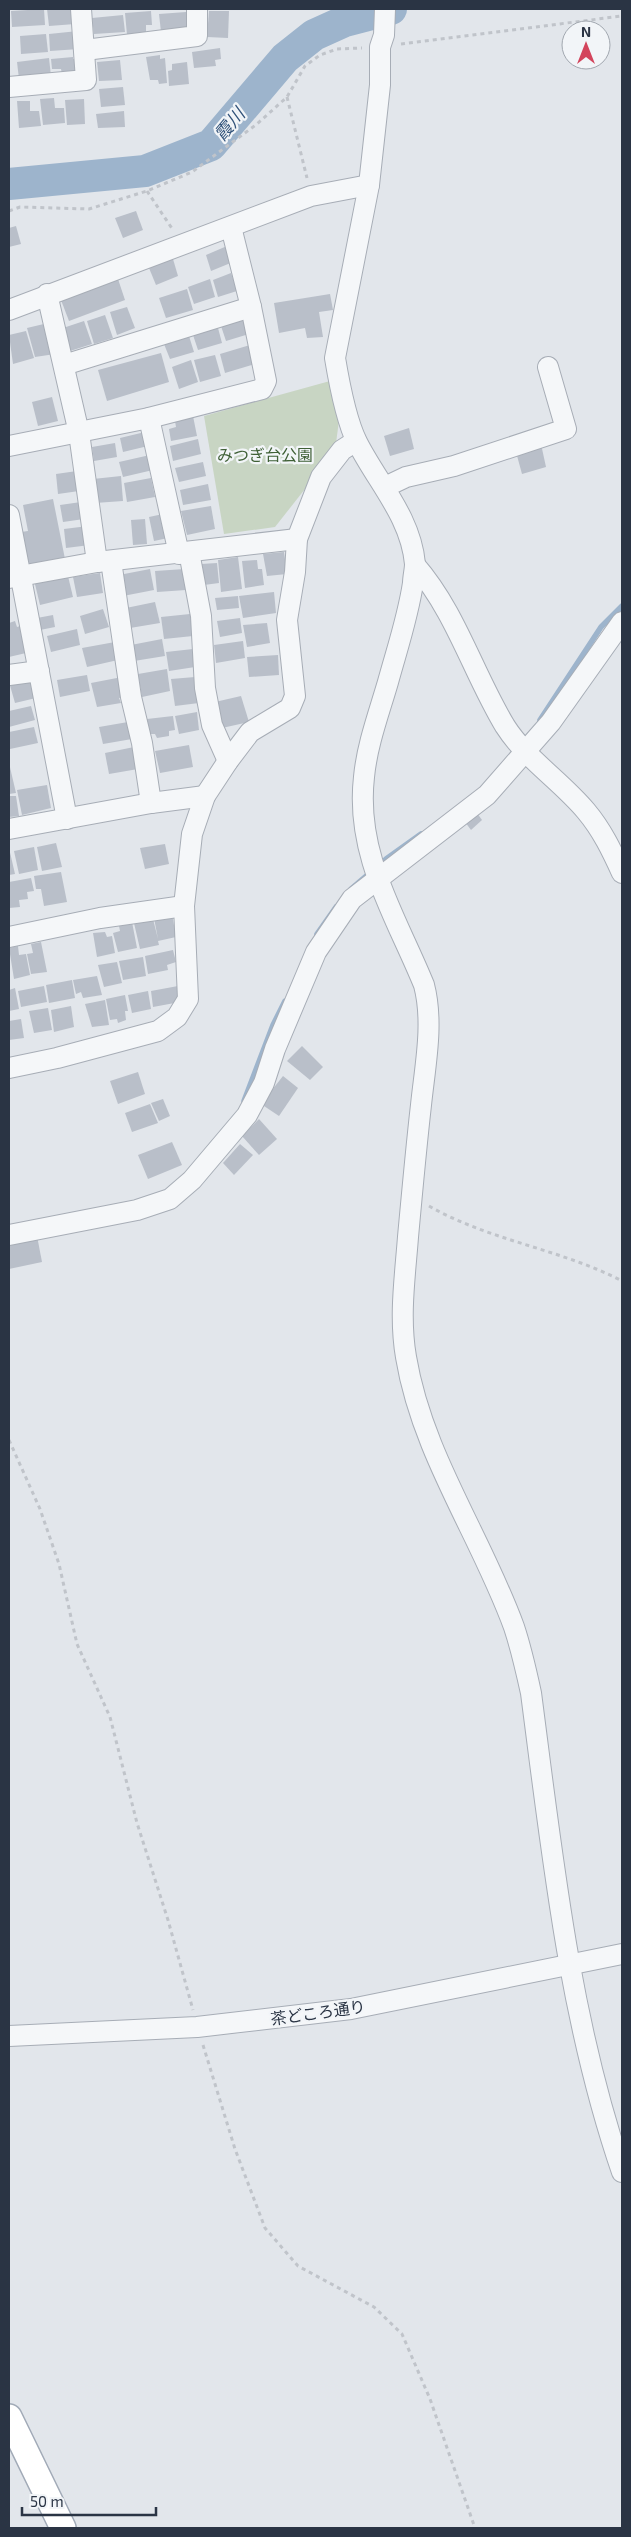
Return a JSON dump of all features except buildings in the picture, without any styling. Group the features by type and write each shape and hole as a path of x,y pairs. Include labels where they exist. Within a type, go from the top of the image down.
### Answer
{"main road":[{"path":"9,2417 63,2528"}],"street":[{"path":"9,87 86,80 81,9"},
{"path":"85,50 197,36 197,9"},
{"path":"385,9 380,84 368,185 336,358 340,384 356,441 385,487 405,526 415,565 409,609 383,697 364,776 362,822 367,850 377,878 410,950 428,1001 425,1069 411,1196 403,1290 402,1327 415,1400 425,1429 502,1599 524,1661 531,1693 569,1965 606,2124 622,2172"},
{"path":"9,310 47,294 311,196 368,185"},
{"path":"9,446 149,418 262,388 266,381 251,307 231,227"},
{"path":"47,294 79,433 131,697 142,743 151,803"},
{"path":"64,365 251,307"},
{"path":"385,487 406,477 454,466 566,429 548,367"},
{"path":"149,418 201,616 205,688 212,725 228,761"},
{"path":"9,1068 58,1058 158,1031 177,1018 188,1000 184,906 192,834 205,796 250,732 290,708 295,696 287,620 296,572 297,539 322,477 342,450 356,441"},
{"path":"9,515 15,576 39,671 67,819"},
{"path":"15,576 104,562 297,539"},
{"path":"415,565 433,585 506,726 526,752 586,810 600,830 622,873"},
{"path":"9,1235 137,1210 170,1199 192,1180 247,1115 264,1083 275,1049 320,945 352,898 487,795 551,722 622,622"},
{"path":"9,675 39,671"},
{"path":"9,829 151,803 205,796"},
{"path":"9,937 100,918 184,906"},
{"name":"茶どころ通り","path":"9,2036 197,2026 351,2009 622,1954"}],"path":[{"path":"9,211 20,207 89,210 192,172 257,124 287,97 305,66 320,55 337,49 382,41 622,16"},
{"path":"287,97 311,196"},
{"path":"147,190 183,245"},
{"path":"411,1196 481,1231 600,1269 622,1281"},
{"path":"9,1440 40,1508 56,1555 77,1644 110,1717 137,1823 168,1920 197,2026 235,2149 265,2228 298,2266 374,2307 402,2334 430,2400 475,2528"}],"green space":[{"name":"みつぎ台公園","path":"330,381 341,405 335,451 275,527 224,534 204,416"}],"waterway":[{"name":"霞川","path":"9,184 145,171 211,145 285,58 314,35 345,21 391,9"},
{"path":"540,720 601,627 622,606"},
{"path":"351,889 386,859 421,834"},
{"path":"317,934 336,907"},
{"path":"244,1101 273,1025 285,1001"}]}
